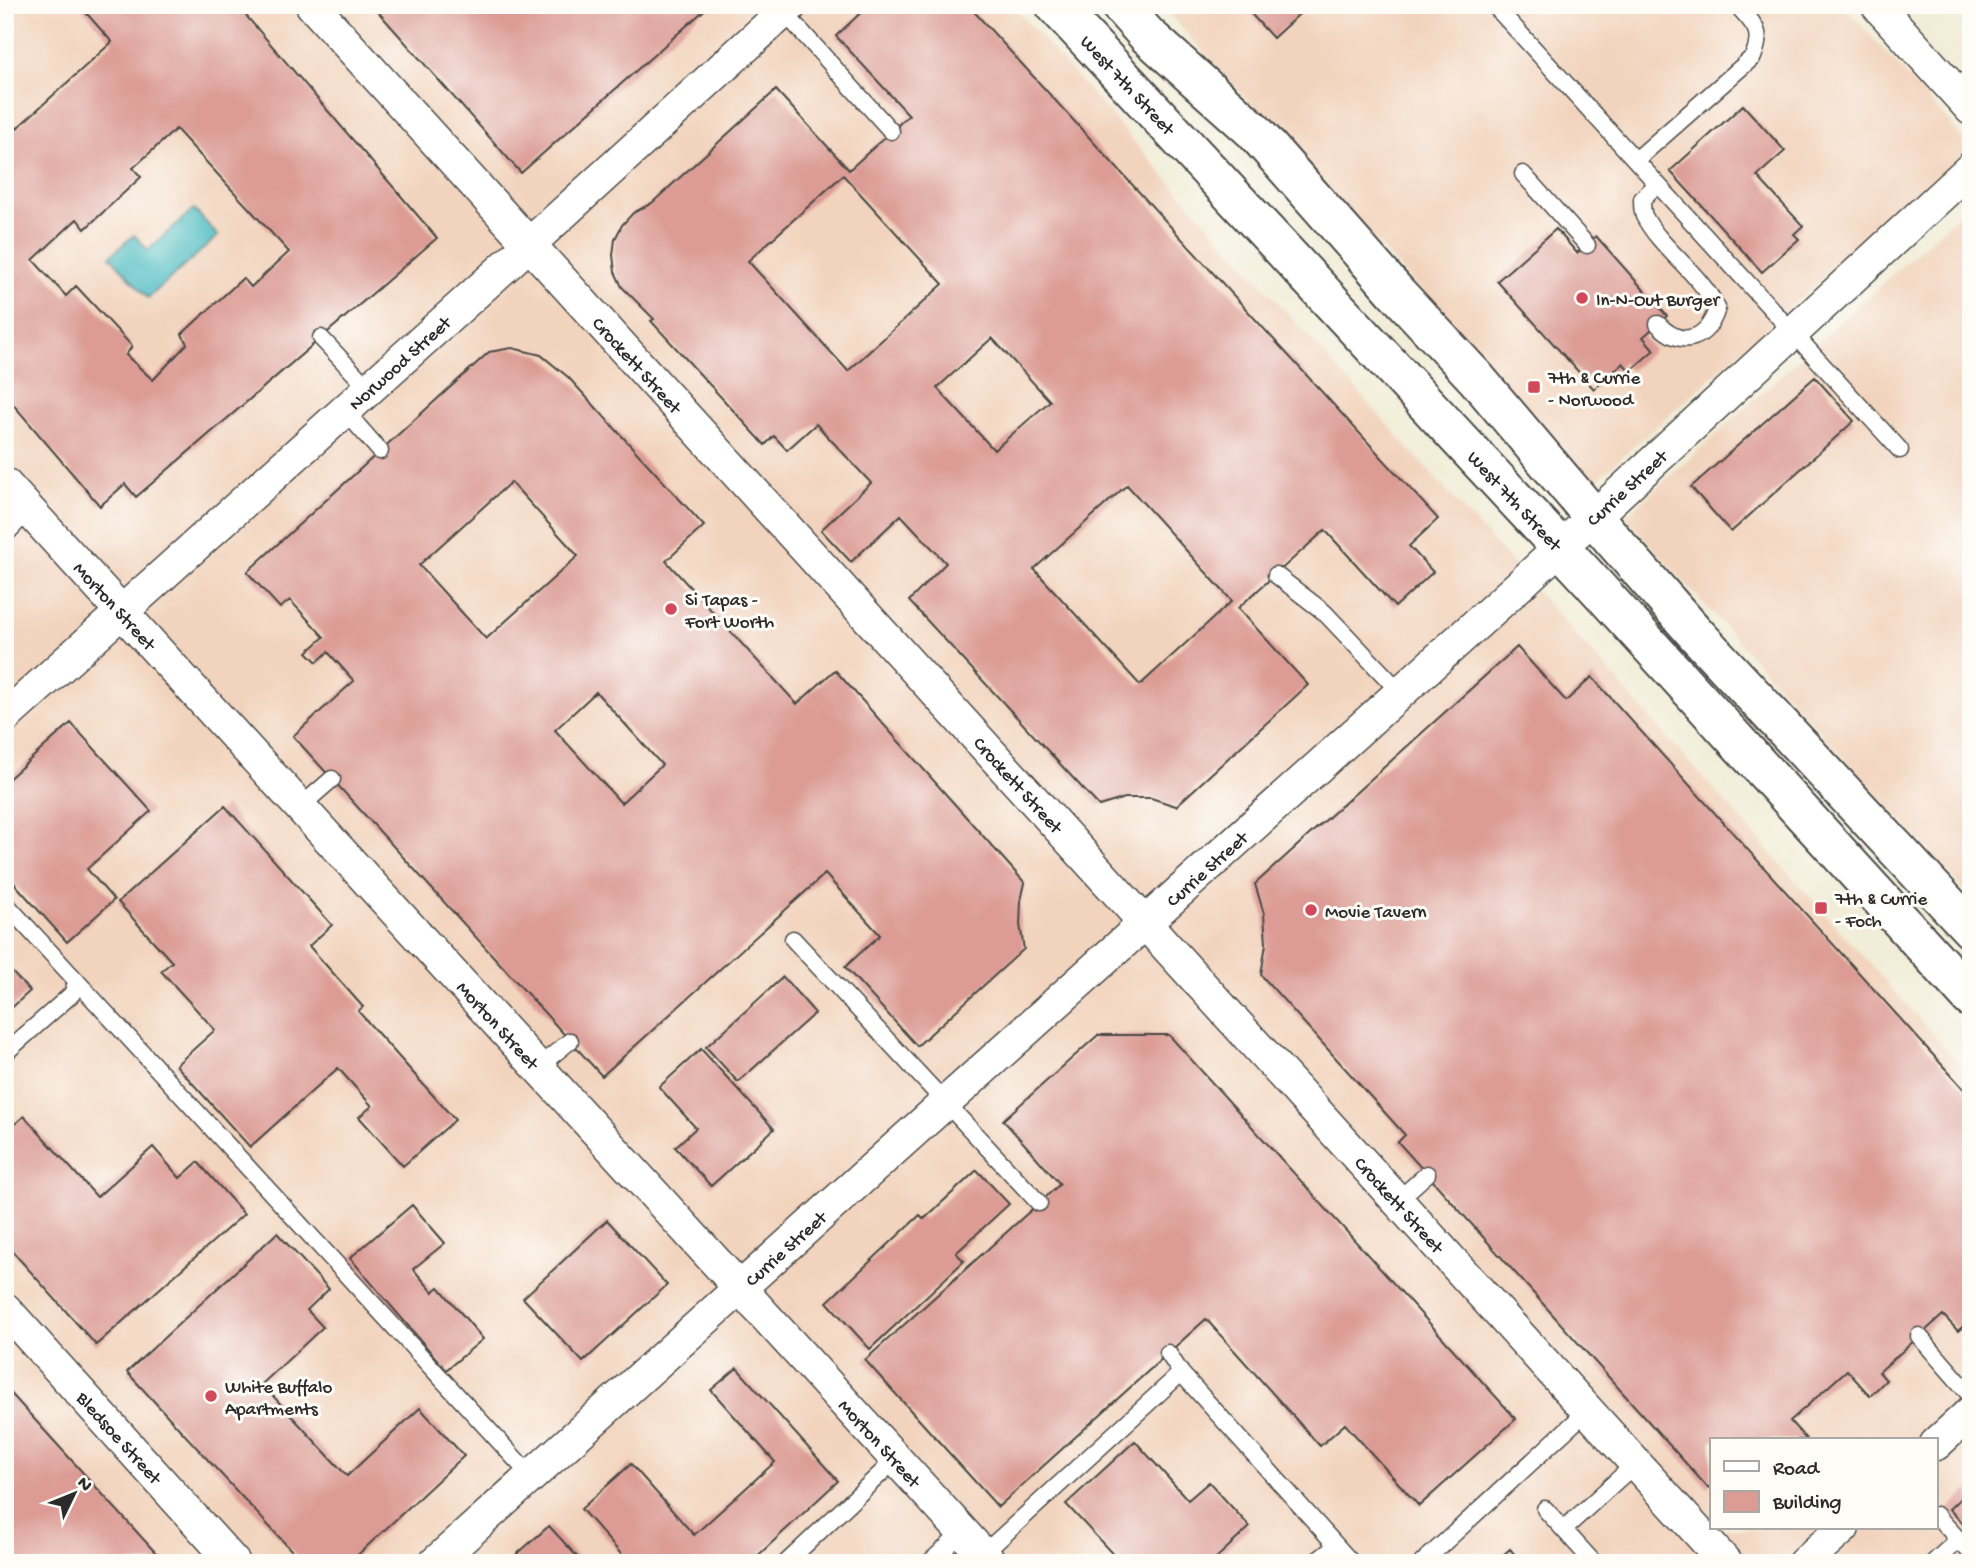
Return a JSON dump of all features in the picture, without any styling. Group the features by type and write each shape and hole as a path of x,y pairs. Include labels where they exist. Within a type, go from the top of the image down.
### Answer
{"main road":[{"name":"West 7th Street","path":"1055,5 1561,548 1971,998"},
{"path":"1120,5 1147,35 1254,131 1476,378 1696,634 1971,929"}],"street":[{"name":"Crockett Street","path":"312,5 1726,1563"},
{"path":"1877,5 1971,109"},
{"name":"Norwood Street","path":"5,717 788,9"},
{"name":"Currie Street","path":"435,1563 1401,694 1971,168"},
{"name":"Morton Street","path":"5,484 979,1550"},
{"name":"Bledsoe Street","path":"5,1309 234,1563"},
{"path":"1938,1442 1971,1412"},
{"path":"1804,1563 1841,1530"}],"lane":[{"path":"1494,5 1900,450"},
{"path":"1636,160 1753,57 1759,43 1757,27 1737,5"},
{"path":"788,9 891,131"},
{"path":"1523,174 1587,245"},
{"path":"1657,184 1642,199 1642,213 1710,293 1717,308 1713,321 1700,335 1684,340 1668,334 1658,324"},
{"path":"321,338 369,390"},
{"path":"345,411 380,451"},
{"path":"5,535 29,510"},
{"path":"1276,575 1324,612 1401,694"},
{"path":"300,807 332,779"},
{"path":"5,903 531,1476"},
{"path":"793,939 1039,1203"},
{"path":"5,1053 72,994 76,981"},
{"path":"538,1067 570,1041"},
{"path":"1398,1200 1427,1174"},
{"path":"1919,1336 1971,1396"},
{"path":"1168,1353 1181,1373 1352,1563"},
{"path":"929,1563 979,1550 1181,1373"},
{"path":"1422,1563 1588,1410"},
{"path":"786,1563 896,1459"},
{"path":"1564,1529 1636,1463"},
{"path":"1545,1508 1594,1563"},
{"path":"1938,1517 1971,1553"},
{"path":"1933,1563 1959,1539"},
{"path":"1314,1563 1336,1546"}],"shaded area":[{"path":"5,5 1012,5 1971,1077 1971,1563 5,1563"},
{"path":"1161,5 1843,5 1971,147 1594,482"},
{"path":"1971,203 1971,898 1625,517"}],"water":[{"path":"194,209 218,236 148,298 110,256 134,235 148,250"}],"building":[{"path":"79,5 237,5 437,238 136,497 125,484 100,506 5,395 5,139 112,42","holes":["176,129 289,252 251,287 243,278 182,334 187,344 153,380 126,355 132,346 76,286 66,296 33,260 77,219 85,229 141,177 133,168"]},
{"path":"372,5 710,5 521,173"},
{"path":"869,5 968,5 1438,519 1409,546 1433,572 1395,607 1325,530 1238,608 1308,685 1176,806 1151,798 1125,798 1099,806 909,601 946,563 901,515 851,562 821,530 871,483 816,424 787,450 774,436 765,445 651,321 654,319 622,287 615,272 615,239 622,225 633,213 652,203 776,90 849,170 909,115 836,36","holes":["843,175 943,284 848,371 748,261","992,338 1050,401 994,450 937,388","1127,485 1232,601 1140,685 1034,569"]},
{"path":"1243,5 1309,5 1273,38"},
{"path":"1743,105 1785,151 1757,176 1803,226 1794,234 1799,239 1762,272 1670,171"},
{"name":"In-N-Out Burger","path":"1556,229 1577,253 1596,236 1667,316 1643,337 1654,350 1630,371 1623,363 1594,389 1497,281"},
{"path":"512,348 541,355 568,377 704,526 666,561 797,704 835,670 1025,883 1020,925 1024,949 917,1046 845,967 880,935 825,874 602,1076 293,736 354,681 328,652 317,662 307,652 324,637 290,600 280,608 247,572 489,352","holes":["511,482 578,556 486,639 419,565","596,692 662,765 621,803 555,730"]},
{"path":"1815,377 1854,421 1731,532 1691,487"},
{"path":"1517,647 1566,701 1592,677 1971,1097 1971,1319 1958,1331 1943,1315 1879,1372 1886,1380 1870,1396 1847,1370 1790,1421 1805,1438 1710,1438 1708,1488 1398,1142 1405,1135 1261,975 1266,944 1264,914 1255,884"},
{"path":"71,723 151,811 87,869 114,900 67,942 5,873 5,782"},
{"path":"225,806 332,925 309,946 363,1007 358,1011 455,1120 403,1166 359,1117 372,1106 338,1068 250,1147 176,1065 215,1030 161,971 172,962 118,902"},
{"path":"5,965 30,991 5,1014"},
{"path":"783,977 815,1013 738,1082 706,1047"},
{"path":"1098,1035 1169,1035 1516,1419 1419,1506 1345,1424 1320,1446 1206,1319 998,1507 865,1360 1060,1184 1003,1120"},
{"path":"701,1049 774,1129 711,1186 675,1147 696,1128 659,1087"},
{"path":"24,1116 97,1197 153,1147 180,1178 198,1162 244,1214 96,1345 5,1243 5,1133"},
{"path":"977,1170 1009,1204 956,1253 964,1261 870,1349 827,1302 920,1215 924,1219"},
{"path":"412,1205 445,1243 413,1269 433,1292 439,1287 483,1339 446,1370 350,1258"},
{"path":"607,1220 667,1285 583,1362 523,1298"},
{"name":"White Buffalo Apartments","path":"277,1233 329,1289 307,1310 323,1327 262,1384 347,1476 420,1408 464,1456 349,1563 303,1563 127,1372"},
{"path":"737,1368 838,1481 750,1563 629,1563 581,1509 631,1464 694,1535 775,1462 711,1390"},
{"path":"5,1387 165,1563 5,1563"},
{"path":"1135,1441 1188,1500 1209,1482 1250,1527 1215,1559 1219,1563 1121,1563 1066,1504"},
{"path":"1971,1488 1971,1532 1949,1509"},
{"path":"549,1526 583,1563 507,1563"},
{"path":"1510,1549 1522,1563 1494,1563"}],"place":[{"name":"In-N-Out Burger","path":"1582,298"},
{"name":"7th & Currie - Norwood","path":"1534,387"},
{"name":"Si Tapas - Fort Worth","path":"671,609"},
{"name":"7th & Currie - Foch","path":"1821,908"},
{"name":"Movie Tavern","path":"1311,910"},
{"name":"White Buffalo Apartments","path":"211,1396"}]}
